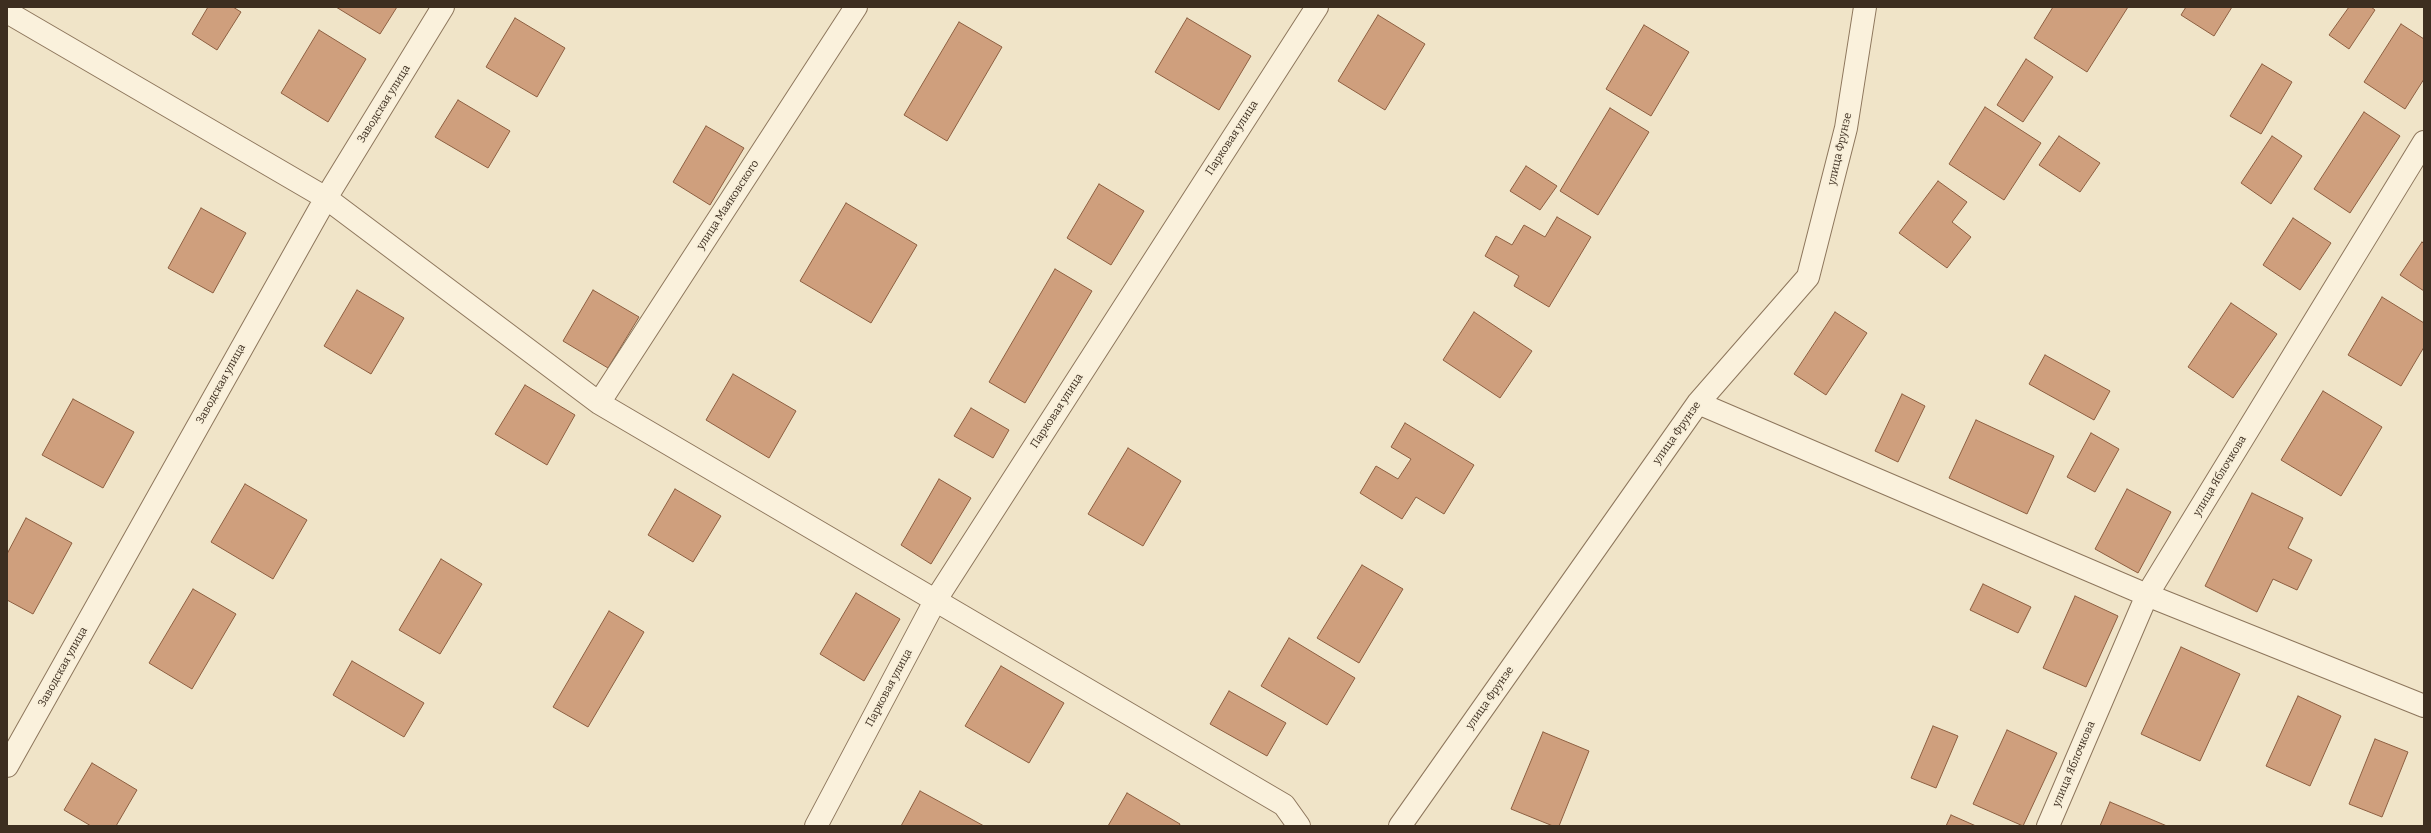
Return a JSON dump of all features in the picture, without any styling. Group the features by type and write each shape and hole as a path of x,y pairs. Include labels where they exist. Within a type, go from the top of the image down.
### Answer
{"street":[{"name":"Заводская улица","path":"7,766 326,198 444,7"},
{"name":"улица Маяковского","path":"600,403 856,7"},
{"name":"Парковая улица","path":"816,826 935,601 1317,7"},
{"name":"улица Фрунзе","path":"1400,826 1698,403 1808,277 1846,128 1865,7"},
{"path":"7,12 326,198 600,403 1284,805 1299,826"},
{"name":"улица Яблочкова","path":"2048,826 2147,595 2424,142"},
{"path":"1698,403 2147,595 2424,706"}],"building":[{"path":"208,7 233,7 241,12 217,50 192,34"},
{"path":"336,7 397,7 380,34"},
{"path":"2053,7 2128,7 2087,72 2034,38"},
{"path":"2186,7 2232,7 2214,36 2181,15"},
{"path":"2349,7 2371,7 2375,10 2349,49 2329,35"},
{"path":"1378,15 1425,44 1385,110 1338,81"},
{"path":"515,18 565,48 537,97 486,67"},
{"path":"1187,18 1251,56 1219,110 1155,72"},
{"path":"959,22 1002,47 947,141 904,115"},
{"path":"2401,24 2424,39 2424,79 2405,109 2364,82"},
{"path":"1644,25 1689,52 1651,116 1606,89"},
{"path":"319,30 366,59 328,122 281,93"},
{"path":"2026,59 2053,77 2023,122 1997,105"},
{"path":"2262,64 2292,82 2261,134 2230,116"},
{"path":"458,100 510,131 488,168 435,137"},
{"path":"1985,107 2041,143 2004,200 1949,164"},
{"path":"1610,108 1649,132 1598,215 1560,191"},
{"path":"2364,112 2400,136 2350,213 2314,189"},
{"path":"706,126 744,148 710,205 673,182"},
{"path":"2059,136 2100,163 2080,192 2039,165"},
{"path":"2272,136 2302,156 2271,204 2241,183"},
{"path":"1526,166 1557,186 1540,210 1510,191"},
{"path":"1938,181 1967,202 1952,222 1971,237 1947,268 1899,233"},
{"path":"1099,184 1144,211 1111,265 1067,238"},
{"path":"846,203 917,245 871,323 800,281"},
{"path":"201,208 246,233 213,293 168,268"},
{"path":"1557,217 1591,237 1549,307 1514,286 1519,276 1485,256 1496,236 1512,245 1524,225 1545,237"},
{"path":"2293,218 2331,243 2300,290 2263,265"},
{"path":"2422,242 2424,244 2424,291 2400,275"},
{"path":"1055,269 1092,291 1025,403 989,382"},
{"path":"357,290 404,318 371,374 324,346"},
{"path":"593,290 639,317 608,368 563,341"},
{"path":"2382,297 2424,323 2424,347 2401,386 2348,355"},
{"path":"2231,303 2277,334 2233,398 2188,367"},
{"path":"1474,312 1532,351 1500,398 1443,360"},
{"path":"1835,312 1867,333 1826,395 1794,374"},
{"path":"2045,355 2110,391 2094,420 2029,384"},
{"path":"733,374 796,411 769,458 706,420"},
{"path":"525,385 575,415 547,465 495,434"},
{"path":"2323,391 2382,427 2341,496 2281,460"},
{"path":"1902,394 1925,406 1898,462 1875,451"},
{"path":"73,399 134,432 103,488 42,455"},
{"path":"971,408 1009,430 993,458 954,436"},
{"path":"1976,420 2054,456 2027,514 1949,478"},
{"path":"1405,423 1474,465 1444,514 1416,497 1402,519 1360,493 1376,466 1398,479 1411,459 1391,447"},
{"path":"2091,433 2119,449 2095,492 2067,477"},
{"path":"1128,448 1181,481 1143,546 1088,514"},
{"path":"939,479 971,498 931,564 901,545"},
{"path":"245,484 307,520 273,579 211,542"},
{"path":"675,489 721,516 693,562 648,535"},
{"path":"2127,489 2171,512 2138,573 2095,549"},
{"path":"2252,493 2303,518 2288,548 2312,560 2297,590 2273,579 2257,612 2205,586"},
{"path":"26,518 72,543 33,614 7,600 7,554"},
{"path":"441,559 482,584 440,654 399,630"},
{"path":"1362,565 1403,589 1359,663 1317,638"},
{"path":"1983,584 2031,607 2018,633 1970,610"},
{"path":"193,589 236,614 192,689 149,663"},
{"path":"856,593 900,619 864,681 820,654"},
{"path":"2075,596 2118,616 2086,687 2043,668"},
{"path":"609,611 644,632 588,727 553,707"},
{"path":"1289,638 1355,678 1327,725 1261,686"},
{"path":"2181,647 2240,674 2200,761 2141,734"},
{"path":"352,661 424,703 404,737 333,695"},
{"path":"1001,666 1064,703 1029,763 965,726"},
{"path":"1229,691 1286,723 1267,756 1210,724"},
{"path":"2298,696 2341,716 2310,786 2266,766"},
{"path":"1933,726 1958,736 1936,788 1911,778"},
{"path":"2007,730 2057,753 2023,826 1973,804"},
{"path":"1543,732 1589,751 1559,826 1553,826 1511,809"},
{"path":"2375,739 2408,752 2382,817 2349,804"},
{"path":"92,763 137,790 116,826 91,826 64,810"},
{"path":"920,791 984,826 901,826"},
{"path":"1127,793 1180,824 1179,826 1108,826"},
{"path":"2110,802 2167,826 2100,826"},
{"path":"1951,815 1976,826 1946,826"}]}
